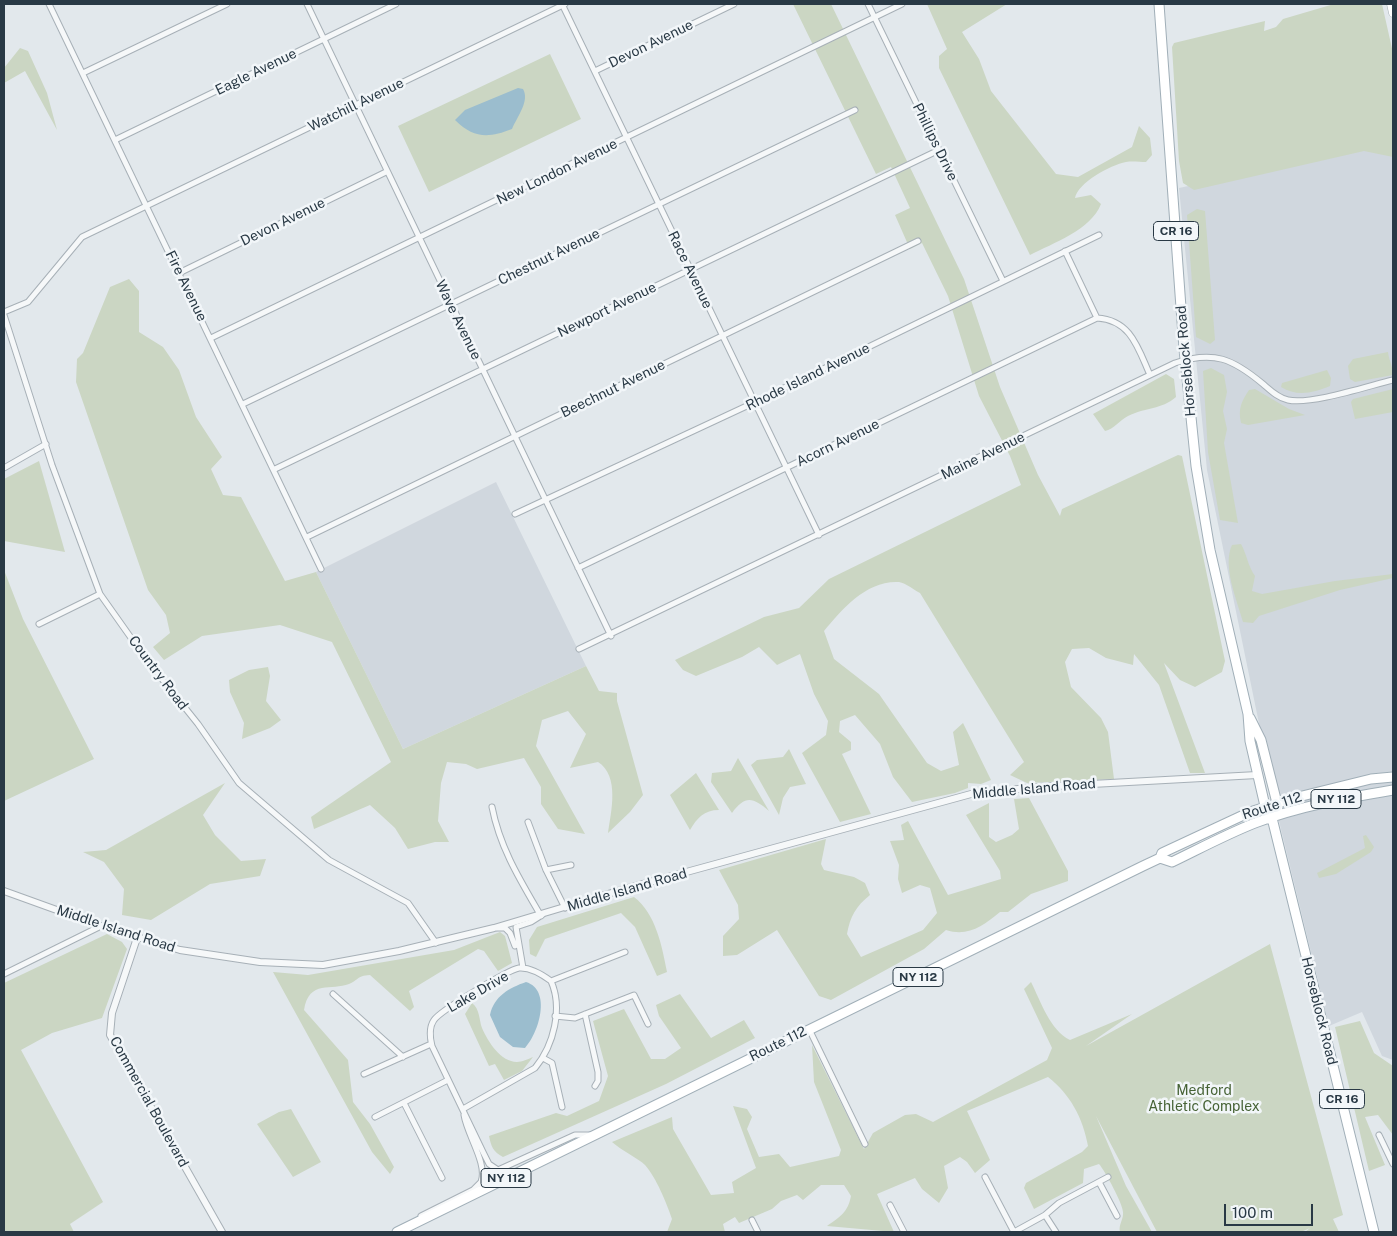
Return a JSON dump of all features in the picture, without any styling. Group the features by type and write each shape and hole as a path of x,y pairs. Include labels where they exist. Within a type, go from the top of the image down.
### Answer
{"main road":[{"name":"Horseblock Road","path":"1159,4 1185,360 1203,513 1248,714 1250,741 1257,775 1265,807 1274,817"},
{"path":"1391,4 1393,13"},
{"name":"Horseblock Road","path":"1248,714 1261,740 1277,803 1274,817 1374,1232"},
{"name":"Route 112","path":"397,1232 809,1029 871,1001 1160,858 1162,853 1208,831 1277,803 1371,779 1393,777"},
{"name":"Route 112","path":"1160,858 1172,862 1274,817 1333,800 1393,790"}],"street":[{"path":"50,5 58,4"},
{"path":"83,73 227,4"},
{"name":"Wave Avenue","path":"307,4 354,106 452,304 610,636"},
{"name":"Eagle Avenue","path":"115,140 396,4"},
{"name":"Race Avenue","path":"563,4 690,271 819,535"},
{"name":"Watchill Avenue","path":"4,314 28,302 82,237 563,4"},
{"name":"Devon Avenue","path":"595,71 734,4"},
{"name":"Phillips Drive","path":"868,4 1002,281"},
{"name":"New London Avenue","path":"211,338 902,4"},
{"name":"Fire Avenue","path":"50,5 275,469 321,569"},
{"name":"Chestnut Avenue","path":"243,404 855,110"},
{"name":"Newport Avenue","path":"275,469 939,150"},
{"name":"Devon Avenue","path":"179,273 386,172"},
{"name":"Rhode Island Avenue","path":"515,514 755,402 1099,235"},
{"name":"Beechnut Avenue","path":"307,537 918,242"},
{"path":"1065,252 1097,318 1109,319 1120,323 1129,333 1150,375"},
{"name":"Country Road","path":"4,314 46,444 100,594 146,659 198,724 239,784 329,860 408,903 436,943"},
{"name":"Acorn Avenue","path":"578,568 1097,318"},
{"name":"Maine Avenue","path":"579,650 1150,375 1185,360 1216,358 1228,360 1240,365 1275,394 1296,401 1310,400 1393,380"},
{"path":"4,468 46,444"},
{"path":"39,624 100,594"},
{"name":"Middle Island Road","path":"4,891 101,926 180,950 260,962 323,965 436,943 494,928 628,888 971,794 1037,787 1257,775"},
{"path":"492,807 498,831 511,865 541,915"},
{"path":"528,822 546,870 565,908"},
{"path":"546,870 571,865"},
{"name":"Lake Drive","path":"521,968 516,927 531,922 541,915"},
{"path":"4,974 101,926"},
{"name":"Lake Drive","path":"494,928 506,928 510,933 521,968"},
{"name":"Commercial Boulevard","path":"137,938 112,1013 110,1035 222,1232"},
{"path":"463,1109 535,1068 543,1058 551,1040 555,1016 556,991 551,980 625,952"},
{"name":"Lake Drive","path":"431,1044 432,1022 437,1016 453,1005 521,968 542,974 551,980"},
{"path":"334,994 403,1057"},
{"path":"555,1016 575,1018 634,995 648,1024"},
{"path":"585,1014 598,1072 598,1081 595,1086"},
{"path":"809,1029 865,1144"},
{"path":"364,1074 431,1044 489,1164 498,1170 575,1135 593,1135"},
{"path":"543,1058 552,1063 562,1108"},
{"path":"376,1117 448,1080"},
{"path":"404,1102 442,1178"},
{"path":"420,1221 422,1215 473,1190 482,1182 483,1167 470,1138 463,1109"},
{"path":"1379,1135 1393,1164"},
{"path":"985,1177 1014,1232 1059,1203 1108,1177"},
{"path":"1099,1182 1117,1216"},
{"path":"890,1205 904,1232"},
{"path":"1044,1214 1056,1232"},
{"path":"752,1220 758,1232"}],"shaded area":[{"path":"1393,142 1393,1060 1382,1056 1362,1012 1329,1026 1279,821 1207,470 1179,188"},
{"path":"496,482 586,666 403,749 316,572"}],"green space":[{"path":"793,4 831,4 964,279 1000,387 1038,475 1060,516 1062,509 1178,455 1182,456 1225,661 1222,672 1195,687 1180,680 1164,663 1205,773 1190,773 1159,685 1134,654 1133,665 1106,658 1089,648 1072,649 1065,662 1071,687 1101,718 1108,732 1114,779 1027,783 1010,775 1024,762 920,593 899,582 887,583 876,586 856,598 847,605 824,631 834,659 879,694 927,763 941,771 959,765 953,732 963,723 991,780 981,784 968,783 968,788 955,793 912,802 893,777 880,744 855,715 840,721 839,732 851,742 851,750 842,754 871,814 840,822 802,753 826,735 828,721 814,694 800,654 777,665 759,647 742,657 696,676 683,670 675,660 764,617 799,608 829,579 1021,485 1010,456 979,396 948,296 922,243 910,249 895,215 910,208 891,167 876,174"},
{"path":"927,4 1007,4 962,32 979,59 991,91 1056,174 1078,177 1132,147 1139,126 1150,138 1152,155 1146,162 1126,162 1112,167 1088,181 1077,192 1075,198 1091,195 1101,204 1089,221 1070,235 1030,255 939,68 939,56 947,49"},
{"path":"1334,4 1382,4 1393,53 1393,157 1364,151 1194,190 1183,183 1179,161 1172,47 1174,43 1265,21 1264,31 1276,27 1283,19"},
{"path":"20,48 28,51 47,93 57,130 25,71 4,83 4,68"},
{"path":"550,54 581,119 429,192 398,126"},
{"path":"1197,209 1205,211 1215,340 1210,344 1196,337 1187,215"},
{"path":"129,279 139,291 139,332 163,347 179,370 196,417 222,457 211,469 223,495 241,497 285,581 316,572 403,749 586,666 599,691 617,693 617,701 643,795 630,812 608,833 612,805 612,785 605,768 598,762 570,768 586,734 568,711 542,720 536,746 585,834 558,829 541,804 541,787 524,758 477,769 466,764 447,762 441,783 438,821 449,842 435,842 408,849 395,828 370,805 314,829 311,817 391,762 332,642 280,625 202,636 164,660 153,647 170,633 166,615 148,590 76,382 77,359 83,353 110,287"},
{"path":"1388,352 1393,375 1355,382 1350,379 1348,366 1353,359"},
{"path":"1211,368 1224,375 1227,392 1223,411 1227,429 1224,443 1238,523 1220,520 1208,452 1203,371"},
{"path":"1327,370 1331,378 1330,386 1305,393 1293,392 1281,387 1282,383"},
{"path":"1166,374 1174,379 1176,397 1165,404 1128,416 1105,431 1093,414"},
{"path":"1255,389 1289,409 1305,415 1248,425 1241,423 1240,410 1242,402 1249,390"},
{"path":"1393,389 1393,412 1355,419 1351,402 1353,399"},
{"path":"39,461 65,552 4,541 4,479"},
{"path":"1241,544 1255,576 1252,591 1262,594 1335,581 1393,574 1393,578 1340,590 1259,616 1253,623 1243,622 1232,583 1229,563 1229,553 1232,545"},
{"path":"4,570 23,619 94,759 4,801"},
{"path":"268,667 270,676 266,701 281,720 270,728 242,739 244,723 230,692 229,680 249,670"},
{"path":"789,749 806,784 790,787 783,798 779,815 751,765 757,760 783,757"},
{"path":"738,758 769,811 758,803 749,800 741,803 732,813 711,782 712,773 731,771"},
{"path":"696,773 719,810 705,813 695,822 690,830 670,795"},
{"path":"225,783 203,815 215,835 241,861 266,859 260,876 210,884 151,920 122,915 124,889 104,862 83,852 106,850"},
{"path":"1029,798 1068,871 1068,881 1031,894 1008,912 1000,912 981,926 961,932 946,930 924,949 831,1000 819,996 777,930 737,955 723,956 723,936 739,919 738,905 719,870 826,839 821,864 824,870 854,877 865,883 870,895 854,912 847,934 861,957 923,930 937,913 930,888 920,885 902,893 898,879 899,865 890,841 904,840 901,825 908,821 948,895 1001,879 1000,871 966,815 989,803 989,837 996,842 1012,835 1019,829 1014,799"},
{"path":"1366,835 1374,847 1371,852 1336,874 1319,878 1317,873 1365,848 1363,836"},
{"path":"634,897 642,904 653,921 667,972 657,976 635,927 621,913 545,939 536,957 530,954 529,940 537,927"},
{"path":"500,932 505,936 512,963 498,971 484,951 478,949 409,991 414,1007 410,1011 370,975 362,976 352,983 342,986 316,990 307,1000 304,1010 348,1060 353,1102 370,1124 394,1167 390,1174 372,1152 273,972 308,975 454,950"},
{"path":"107,934 122,942 127,949 102,1018 52,1033 21,1050 103,1202 70,1224 74,1232 4,1232 4,983"},
{"name":"Medford Athletic Complex","path":"1270,944 1343,1215 1333,1219 1339,1232 1305,1232 1310,1228 1301,1232 1157,1232 1096,1116 1126,1186 1152,1232 1120,1232 1123,1215 1122,1208 1099,1164 1084,1169 1083,1183 1034,1209 1024,1188 1026,1183 1082,1152 1088,1146 1083,1126 1074,1107 1063,1091 1048,1077 967,1111 990,1160 975,1173 967,1162 960,1157 944,1166 948,1188 939,1203 922,1189 915,1178 877,1194 894,1232 827,1226 843,1214 851,1196 844,1185 821,1185 803,1200 797,1195 781,1201 772,1209 739,1223 735,1217 723,1224 725,1232 667,1232 672,1219 653,1176 645,1165 612,1142 672,1117 673,1129 711,1195 734,1193 732,1182 756,1168 733,1106 747,1109 752,1117 747,1129 759,1157 779,1154 790,1167 839,1156 841,1150 814,1082 812,1045 864,1149 873,1133 905,1115 916,1114 933,1122 1047,1060 1052,1048 1024,989 1031,982 1042,1007 1052,1023 1057,1030 1070,1040 1132,1014 1086,1046"},
{"path":"680,994 711,1038 744,1020 755,1038 666,1084 503,1157 495,1151 489,1136 556,1113 567,1116 599,1101 608,1076 593,1021 624,1009 651,1059 665,1059 681,1048 659,1016 656,1005"},
{"path":"472,1003 478,1011 481,1025 491,1045 500,1055 517,1062 533,1057 522,1071 504,1080 495,1064 489,1066 465,1014"},
{"path":"1360,1021 1374,1053 1393,1066 1393,1135 1378,1115 1365,1117 1385,1165 1369,1171 1335,1027"},
{"path":"291,1109 321,1162 293,1177 257,1124 279,1112"}],"water":[{"path":"518,88 523,89 525,99 512,129 489,135 475,134 455,120 465,110"},
{"path":"526,982 534,987 539,994 541,1002 538,1023 525,1048 513,1047 500,1037 490,1015 495,1003 503,994"}]}
